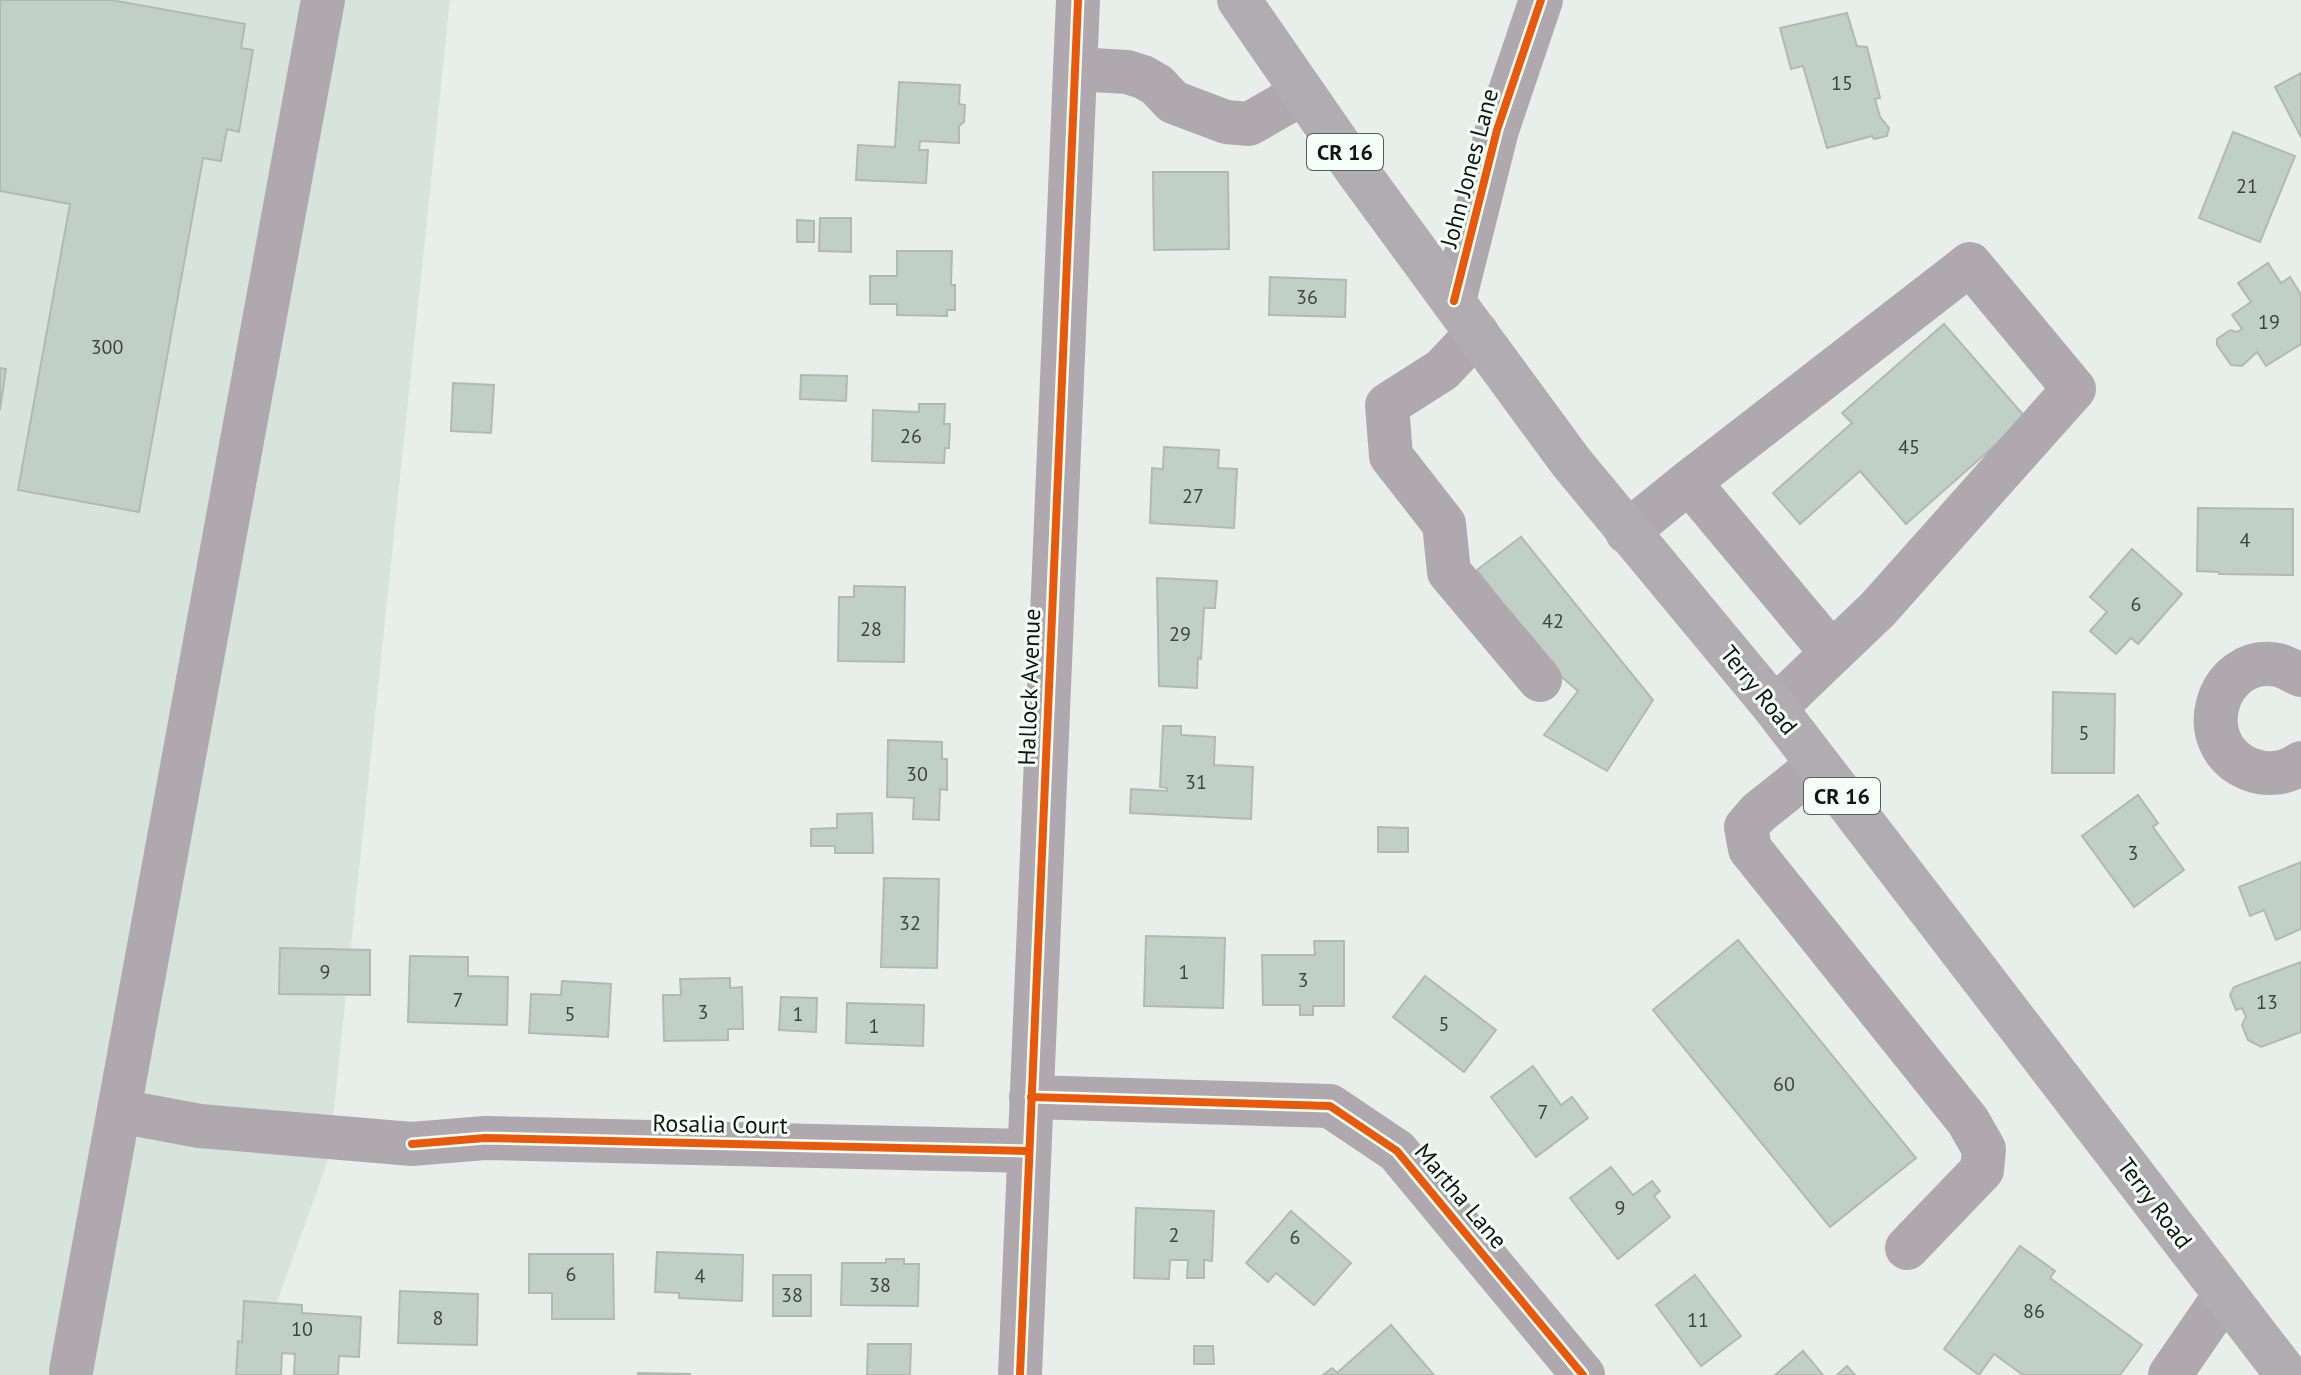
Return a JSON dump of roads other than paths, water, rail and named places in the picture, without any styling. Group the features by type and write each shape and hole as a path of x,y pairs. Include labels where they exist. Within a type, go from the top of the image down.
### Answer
{"main road":[{"name":"Terry Road","path":"1239,0 1571,462 1775,708 2287,1375"}],"street":[{"path":"71,1371 323,0"},
{"name":"Hallock Avenue","path":"1020,1375 1078,0"},
{"name":"John Jones Lane","path":"1466,317 1497,130 1541,0"},
{"path":"1075,69 1127,72 1143,77 1157,85 1173,102 1226,122 1249,124 1303,93"},
{"path":"1627,532 1970,264 2074,389 1878,609 1775,708"},
{"path":"1466,317 1442,370 1387,405 1391,456 1444,524 1449,572 1540,680"},
{"path":"1689,482 1832,653"},
{"path":"2301,675 2277,665 2249,668 2226,685 2215,711 2218,740 2235,763 2262,774 2290,771 2301,763"},
{"path":"1818,765 1758,813 1746,827 1750,849 1968,1121 1984,1149 1982,1170 1907,1248"},
{"name":"Martha Lane","path":"1031,1097 1330,1106 1397,1151 1583,1375"},
{"name":"Rosalia Court","path":"119,1111 200,1126 412,1144 485,1138 1028,1151"},
{"path":"2170,1375 2225,1295"}]}
